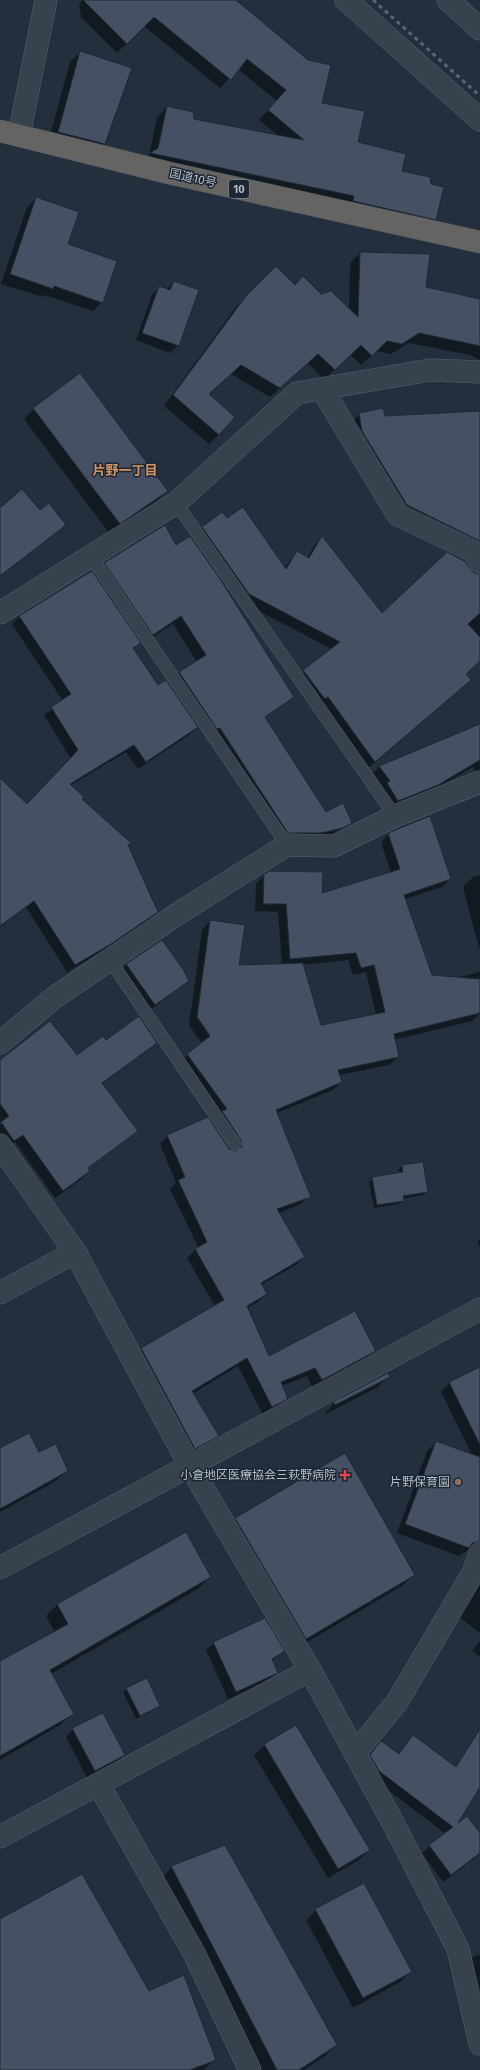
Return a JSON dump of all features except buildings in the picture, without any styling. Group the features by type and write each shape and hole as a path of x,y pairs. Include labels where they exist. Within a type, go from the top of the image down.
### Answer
{"highway":[{"name":"国道10号","path":"9,133 177,175 480,242"}],"street":[{"path":"9,133 46,0"},
{"path":"346,0 480,120"},
{"path":"448,0 478,22"},
{"path":"0,613 90,555 122,538 176,503 297,393 430,370 480,372"},
{"path":"322,389 398,515 472,551 480,562"},
{"path":"0,1043 54,997 179,913 287,845 334,846 394,816 480,782"},
{"path":"0,1145 75,1252 190,1466 310,1670 355,1753 458,1949 480,2044"},
{"path":"0,1293 75,1252"},
{"path":"0,1568 480,1309"},
{"path":"355,1753 397,1702 473,1572 480,1553"},
{"path":"0,1837 310,1670"},
{"path":"99,1785 194,1953 250,2070"}],"lane":[{"path":"176,503 394,816"},
{"path":"90,555 287,845"},
{"path":"110,960 235,1144"}],"railway":[{"path":"373,0 480,96"}],"place":[{"name":"小倉地区医療協会三萩野病院","path":"345,1475"},
{"name":"片野保育園","path":"458,1482"}],"district":[{"name":"片野一丁目","path":"125,470"}]}
